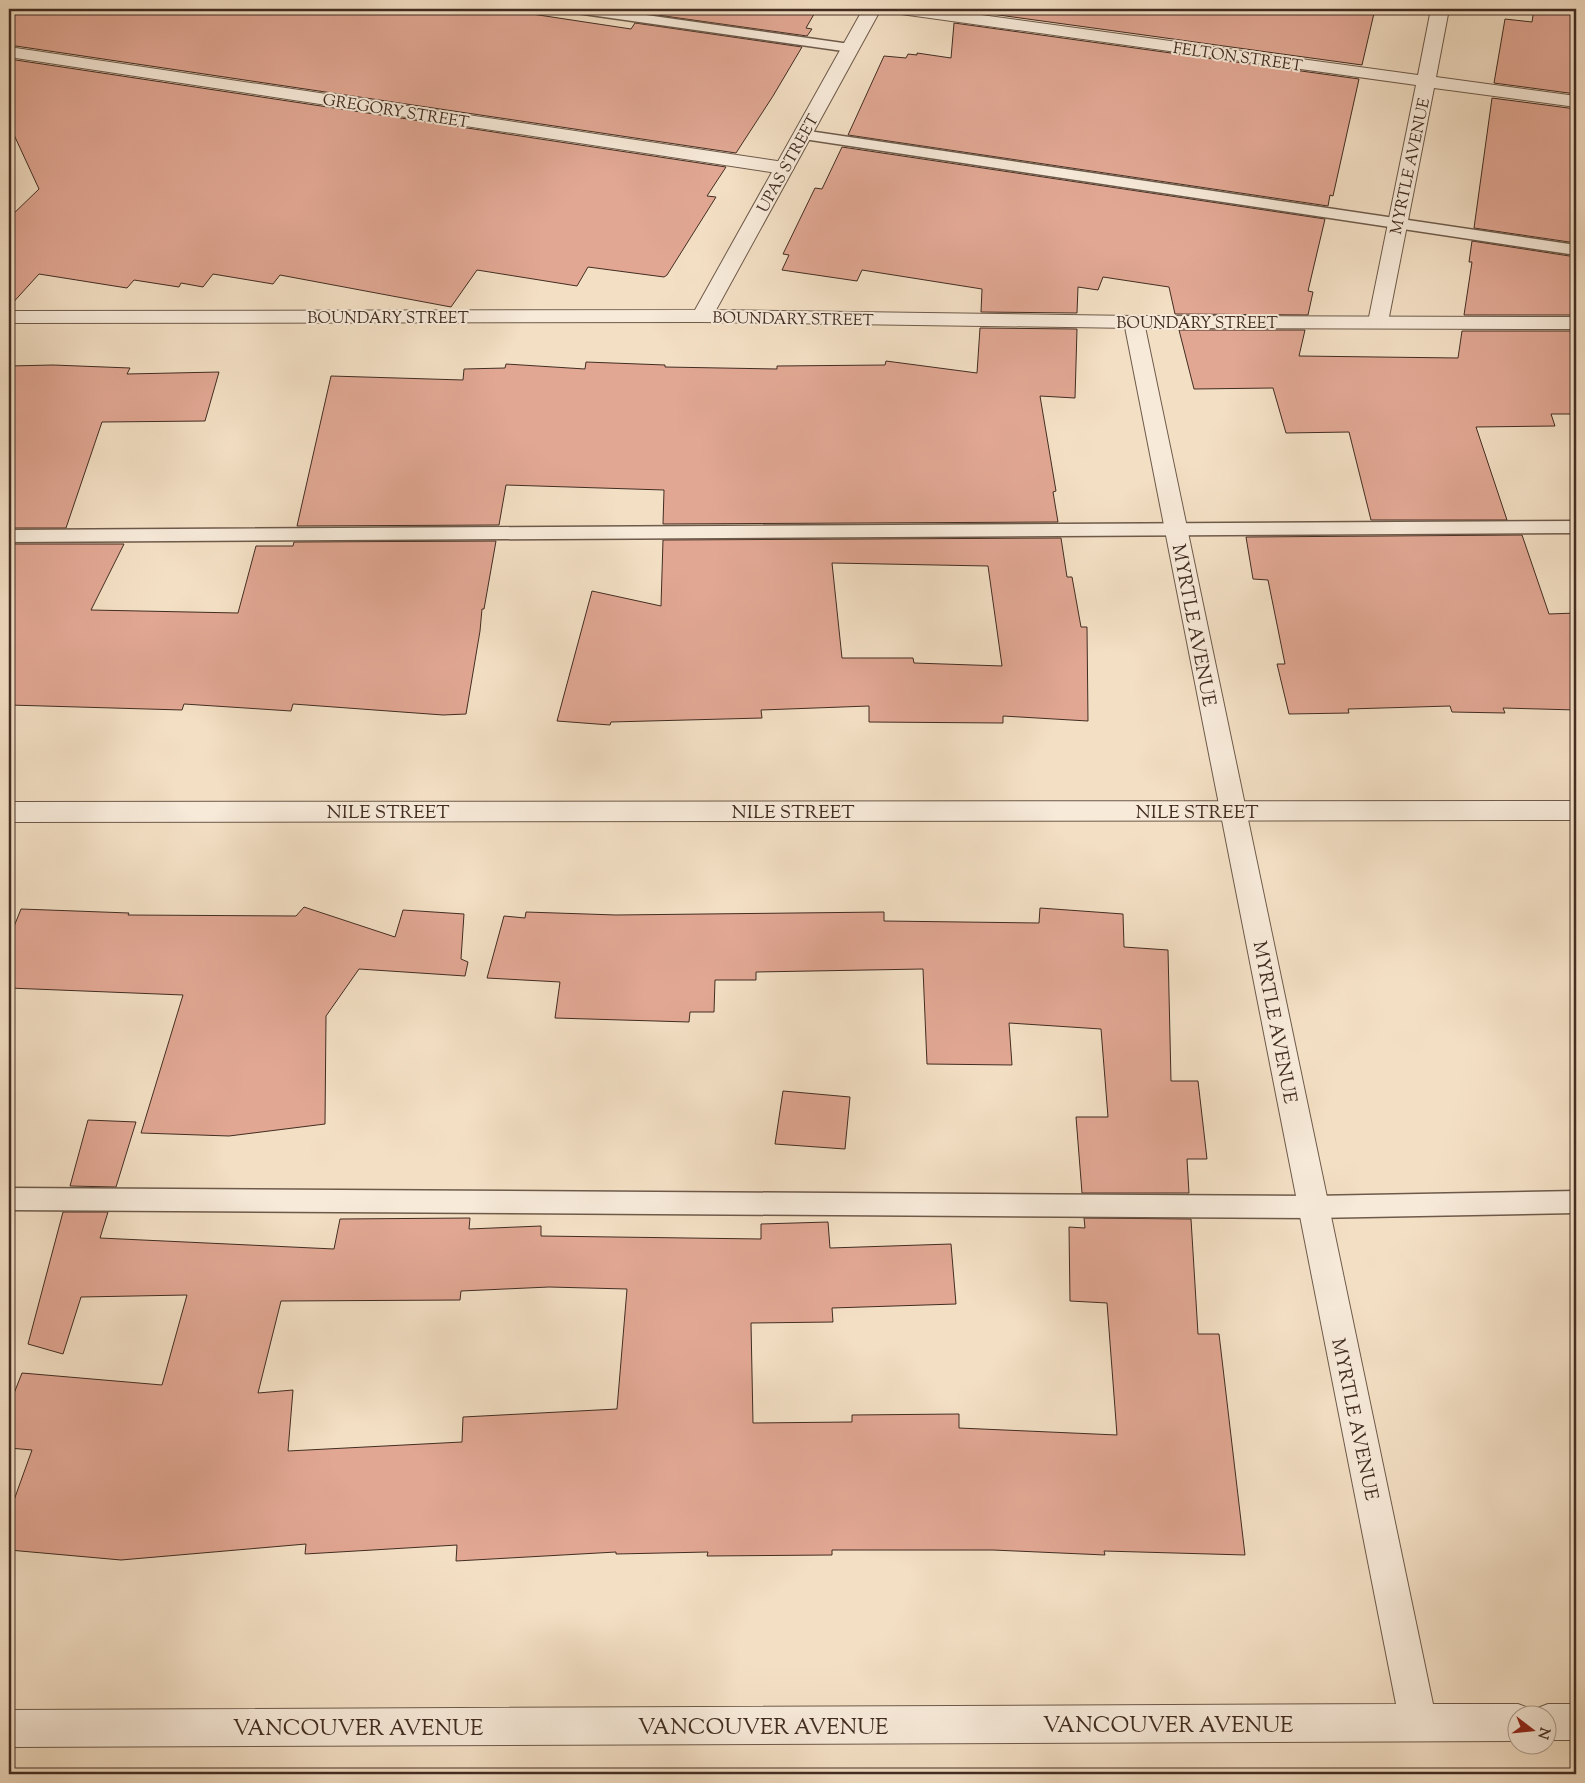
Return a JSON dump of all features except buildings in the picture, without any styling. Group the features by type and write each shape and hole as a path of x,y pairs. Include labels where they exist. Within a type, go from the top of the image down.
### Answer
{"street":[{"name":"UPAS STREET","path":"702,316 872,9"},
{"name":"FELTON STREET","path":"901,9 1576,102"},
{"name":"MYRTLE AVENUE","path":"1378,322 1440,9"},
{"name":"GREGORY STREET","path":"9,52 784,168"},
{"name":"BOUNDARY STREET","path":"9,317 702,316 1134,322 1576,323"},
{"name":"MYRTLE AVENUE","path":"1134,322 1418,1723"},
{"name":"NILE STREET","path":"9,812 1576,811"},
{"name":"VANCOUVER AVENUE","path":"9,1729 1508,1722"},
{"path":"1558,1722 1576,1722"}],"lane":[{"path":"576,9 850,48"},
{"path":"802,135 1576,250"},
{"path":"9,536 1576,527"},
{"path":"9,1199 1313,1206 1576,1202"}]}
